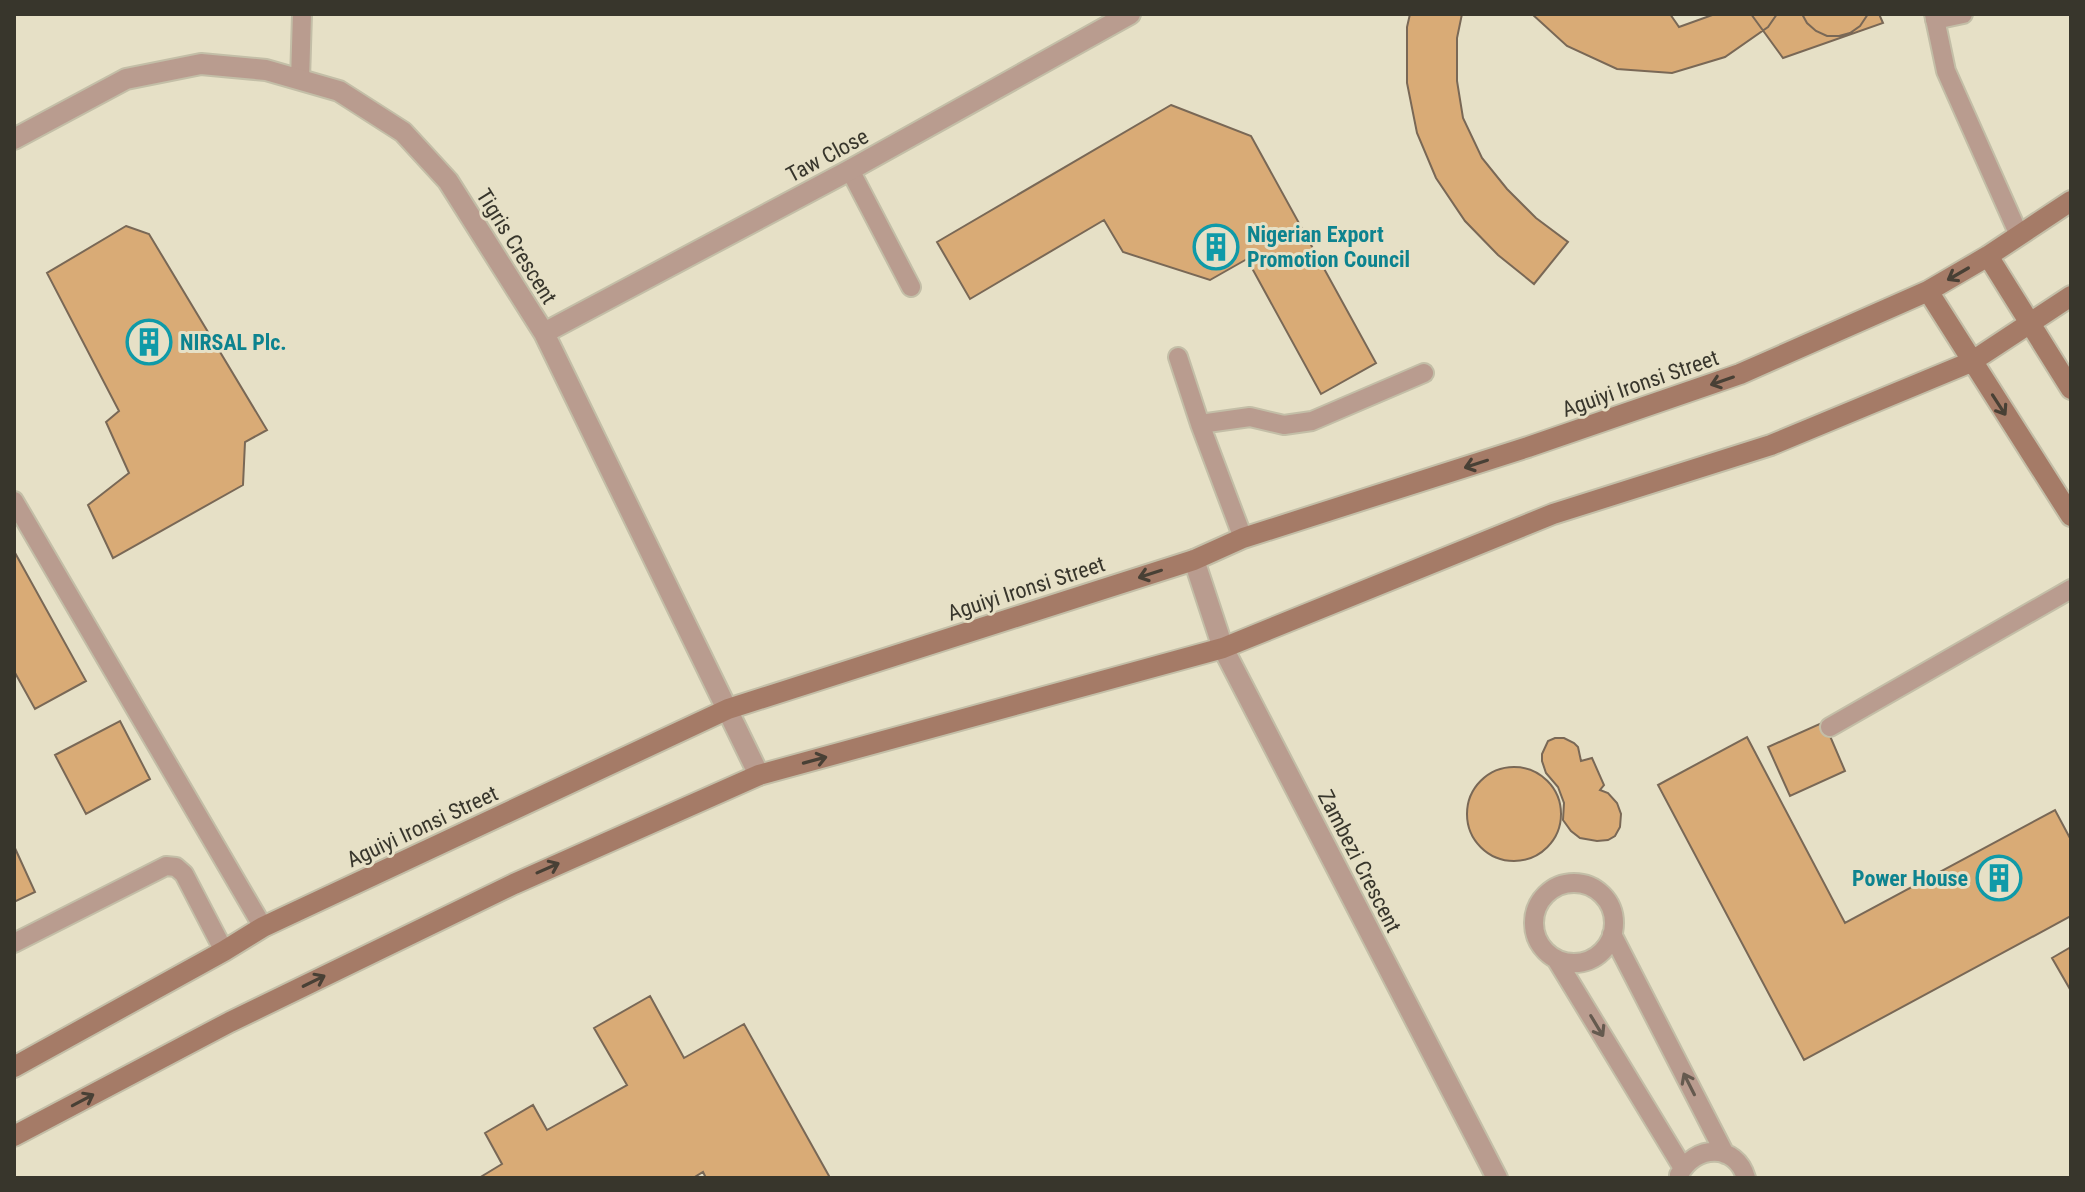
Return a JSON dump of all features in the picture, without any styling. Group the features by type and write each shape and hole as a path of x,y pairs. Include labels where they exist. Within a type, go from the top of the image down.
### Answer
{"main road":[{"name":"Aguiyi Ironsi Street","path":"14,1067 263,927 728,709 1194,560 1243,538 1528,447 1740,374 1928,291 2071,201"},
{"path":"1988,256 2071,389"},
{"path":"1928,291 2071,516"},
{"path":"14,1136 230,1022 499,891 759,775 1223,648 1553,514 1771,445 1971,362 2071,296"}],"street":[{"name":"Taw Close","path":"544,333 850,170 1130,14"},
{"name":"Tigris Crescent","path":"14,139 126,79 201,64 266,70 339,91 403,132 448,181 544,333 759,775"},
{"name":"Zambezi Crescent","path":"1194,560 1223,648 1497,1178"}],"lane":[{"path":"300,80 302,14"},
{"path":"1963,14 1934,17 1946,71 2019,235"},
{"path":"850,170 911,287"},
{"path":"1178,357 1243,538"},
{"path":"1200,424 1250,417 1284,425 1312,421 1424,373"},
{"path":"14,501 263,927"},
{"path":"1830,727 2071,589"},
{"path":"14,943 166,866 176,867 184,874 224,951"},
{"path":"1578,883 1592,887 1603,895 1611,907 1614,920 1612,934 1606,947 1596,957 1569,963 1545,951 1537,939 1535,912 1541,899 1564,884 1578,883"},
{"path":"1612,934 1725,1154"},
{"path":"1556,959 1678,1175 1689,1160 1711,1152 1725,1154 1736,1161 1746,1178"}],"building":[{"path":"1410,14 1462,14 1457,38 1457,81 1463,118 1482,158 1507,189 1536,218 1568,242 1534,284 1498,255 1465,221 1436,178 1417,133 1407,83 1407,27"},
{"path":"1532,14 1670,14 1679,27 1715,14 1777,14 1768,27 1725,57 1672,73 1617,69 1567,46"},
{"path":"1751,14 1879,14 1883,23 1783,58"},
{"path":"1802,14 1868,14 1860,26 1850,33 1827,36 1816,31"},
{"name":"Nigerian Export Promotion Council","path":"1171,105 1251,136 1376,363 1321,394 1247,259 1210,280 1123,252 1104,220 970,299 937,242"},
{"name":"NIRSAL Plc.","path":"126,226 149,234 267,430 245,442 243,485 113,558 88,505 129,473 106,422 119,411 47,273"},
{"path":"14,551 86,681 35,709 14,671"},
{"path":"120,721 150,779 86,814 55,755"},
{"path":"1824,722 1845,771 1790,796 1768,747"},
{"name":"Power House","path":"1747,737 1845,923 2055,810 2071,840 2071,916 1804,1060 1658,785"},
{"path":"1555,738 1574,743 1581,761 1592,758 1604,785 1600,790 1608,793 1617,803 1621,814 1620,827 1615,836 1608,840 1580,838 1563,820 1564,803 1542,761 1548,741"},
{"path":"1514,767 1532,771 1547,781 1557,796 1561,814 1557,832 1547,847 1532,857 1514,861 1496,857 1481,847 1471,832 1467,814 1471,796 1481,781 1496,771"},
{"path":"14,846 35,892 14,902"},
{"path":"2071,947 2071,991 2052,958"},
{"path":"650,996 684,1058 744,1024 829,1176 706,1178 703,1172 693,1178 479,1178 502,1164 485,1133 533,1105 547,1130 627,1085 594,1028"}],"place":[{"name":"Nigerian Export Promotion Council","path":"1216,247"},
{"name":"NIRSAL Plc.","path":"149,342"},
{"name":"Power House","path":"1999,878"}]}
